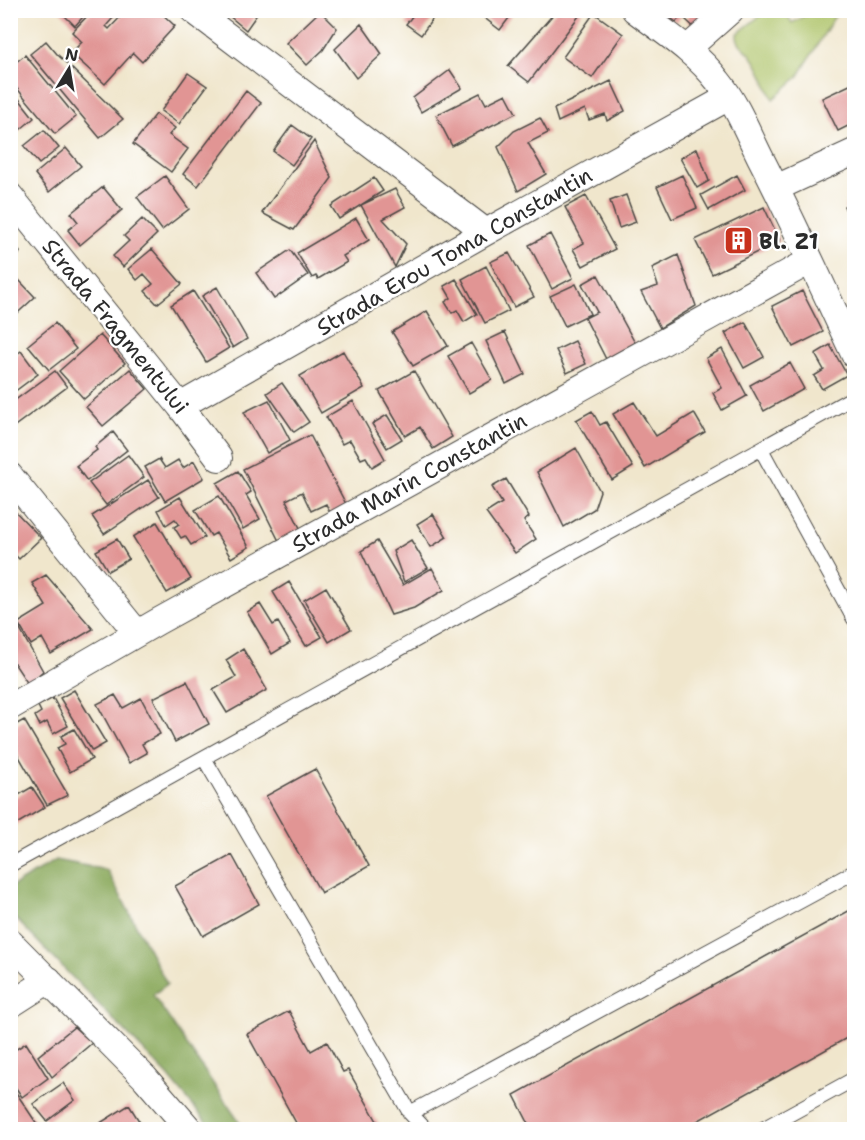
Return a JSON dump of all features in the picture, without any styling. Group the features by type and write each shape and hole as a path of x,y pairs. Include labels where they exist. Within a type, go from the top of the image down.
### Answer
{"street":[{"path":"193,10 486,232"},
{"path":"635,10 702,62 729,97 776,188 855,354"},
{"path":"687,49 731,10"},
{"name":"Strada Erou Toma Constantin","path":"180,406 729,97"},
{"path":"776,188 855,152"},
{"name":"Strada Fragmentului","path":"10,196 180,406 219,458"},
{"name":"Strada Marin Constantin","path":"10,707 137,633 810,261"},
{"path":"10,476 137,633"},
{"path":"10,942 145,1078 190,1130"},
{"path":"10,1005 49,980"}],"lane":[{"path":"10,865 855,397"},
{"path":"761,449 855,619"},
{"path":"204,758 410,1113 426,1130"},
{"path":"410,1113 855,872"},
{"path":"761,1130 855,1079"}],"green space":[{"path":"766,11 785,11 792,23 813,11 838,11 798,77 773,99 757,64 737,37 737,34"},
{"path":"56,860 107,870 167,984 153,995 244,1129 212,1129 168,1076 11,914 11,887"}],"building":[{"path":"59,10 89,10 75,26"},
{"path":"90,10 120,10 106,26 109,29 127,10 158,10 175,26 142,62 133,53 105,84 71,53 82,42 72,32 91,12"},
{"path":"222,10 260,10 246,30"},
{"path":"417,10 439,10 421,35 406,24"},
{"path":"486,10 515,10 500,30 482,16"},
{"path":"557,10 580,10 582,12 529,82 508,66"},
{"path":"663,10 717,10 698,31 685,19 690,14 686,11 676,22 672,19 668,24 659,15"},
{"path":"320,11 337,28 323,50 307,65 286,43"},
{"path":"594,13 623,34 592,78 563,57"},
{"path":"361,24 382,54 356,78 335,49"},
{"path":"46,41 123,119 100,138 30,54"},
{"path":"25,55 76,117 55,134 10,80 10,67"},
{"path":"450,70 462,88 421,112 413,98"},
{"path":"188,73 207,86 179,124 161,111"},
{"path":"611,81 625,111 607,121 605,114 589,120 585,109 558,122 554,109"},
{"path":"854,83 854,123 838,131 822,98"},
{"path":"246,91 261,103 198,186 183,174"},
{"path":"480,93 486,104 506,94 516,113 452,146 436,115"},
{"path":"16,95 34,118 15,134 10,127 10,100"},
{"path":"156,114 175,128 169,135 188,149 171,172 133,144"},
{"path":"540,118 548,133 528,143 546,174 518,191 498,147 514,131"},
{"path":"292,125 311,139 292,165 273,151"},
{"path":"44,130 59,148 39,164 24,146"},
{"path":"314,141 332,178 294,230 262,213"},
{"path":"66,148 81,166 49,192 35,174"},
{"path":"697,148 709,181 697,188 680,158"},
{"path":"682,175 697,208 672,219 657,187"},
{"path":"737,175 745,190 709,210 701,195"},
{"path":"165,176 189,209 162,230 137,197"},
{"path":"374,178 383,191 339,219 331,206"},
{"path":"103,187 122,210 80,245 68,230 78,222 71,213"},
{"path":"395,189 405,207 383,219 406,244 395,267 361,205"},
{"path":"626,195 636,222 619,228 610,201"},
{"path":"586,196 615,249 583,266 573,249 584,243 565,207"},
{"path":"854,201 854,223 852,224 844,206"},
{"name":"Bl. Z1","path":"764,207 780,241 712,274 695,240"},
{"path":"356,218 369,240 343,256 347,262 318,279 316,276 312,278 297,253"},
{"path":"142,219 157,234 123,267 113,256 129,241 124,236"},
{"path":"550,234 573,278 552,289 529,245"},
{"path":"10,240 20,252 10,271"},
{"path":"152,249 182,284 157,304 145,291 153,284 144,274 137,280 128,269"},
{"path":"290,250 308,275 274,299 256,273"},
{"path":"509,253 534,297 514,307 490,262"},
{"path":"678,255 696,306 660,328 641,292 658,286 652,268"},
{"path":"486,266 509,311 485,323 462,279"},
{"path":"598,275 635,343 606,359 585,318 597,312 582,284"},
{"path":"18,279 35,297 10,320 10,286"},
{"path":"456,279 477,314 464,322 457,310 452,313 445,302 451,298 444,286"},
{"path":"576,284 590,314 565,326 550,296"},
{"path":"217,287 247,339 233,348 202,296"},
{"path":"193,291 229,348 206,362 171,305"},
{"path":"802,291 823,332 793,347 772,306"},
{"path":"427,311 448,346 413,366 392,332"},
{"path":"745,322 764,357 744,368 725,333"},
{"path":"55,323 76,349 49,370 28,345"},
{"path":"505,332 525,374 506,384 486,341"},
{"path":"100,335 125,363 84,399 59,371"},
{"path":"575,341 586,364 567,373 556,350"},
{"path":"471,343 492,380 469,393 448,356"},
{"path":"830,345 847,375 822,389 814,376 824,370 815,354"},
{"path":"722,349 747,396 722,410 713,393 722,388 706,358"},
{"path":"21,351 38,374 10,395 10,371 15,367 10,359"},
{"path":"343,351 364,388 321,413 300,376"},
{"path":"790,363 804,389 764,411 750,385"},
{"path":"130,369 147,389 103,426 86,407"},
{"path":"55,371 67,387 12,428 10,426 10,404"},
{"path":"414,371 452,437 433,449 420,427 405,436 379,391"},
{"path":"282,383 309,422 294,432 267,393"},
{"path":"269,400 290,440 267,453 244,412"},
{"path":"353,401 385,459 372,467 366,457 361,459 350,440 342,444 326,417"},
{"path":"634,402 656,436 694,413 705,432 645,468 613,414"},
{"path":"592,411 600,425 606,422 633,467 612,480 576,420"},
{"path":"387,415 402,439 387,448 372,424"},
{"path":"113,432 127,450 87,481 76,466 97,450 95,447"},
{"path":"310,435 348,508 332,517 326,504 311,511 302,492 286,500 302,532 280,543 243,469"},
{"path":"576,448 600,491 594,509 564,527 537,472"},
{"path":"128,455 144,477 106,505 89,483"},
{"path":"159,459 165,468 178,460 183,468 194,461 204,478 165,501 145,467"},
{"path":"238,471 251,492 246,495 260,519 243,529 217,483"},
{"path":"506,479 529,517 524,521 536,539 515,553 486,513 502,503 492,487"},
{"path":"148,480 159,497 104,534 92,516"},
{"path":"219,496 249,547 231,558 216,533 211,536 195,510"},
{"path":"180,497 205,537 191,545 185,536 181,538 174,527 179,524 175,519 166,525 158,510"},
{"path":"12,508 41,538 19,559 10,550 10,509"},
{"path":"433,514 447,537 431,547 417,524"},
{"path":"157,522 191,579 167,593 133,537"},
{"path":"117,539 129,559 108,571 96,551"},
{"path":"411,540 428,568 404,582 393,551"},
{"path":"377,541 403,585 432,568 444,590 414,608 391,615 361,551"},
{"path":"46,575 93,629 51,654 42,638 31,645 18,623 46,606 32,583"},
{"path":"289,582 322,637 306,646 273,592"},
{"path":"326,587 351,629 329,642 304,600"},
{"path":"260,604 273,625 278,622 290,643 272,654 247,612"},
{"path":"10,612 43,671 28,684 10,657"},
{"path":"243,649 267,690 227,713 213,690 236,677 226,660"},
{"path":"187,681 209,724 175,742 153,698"},
{"path":"74,690 106,743 92,751 60,698"},
{"path":"115,695 123,708 141,698 160,734 142,744 147,753 129,763 97,704"},
{"path":"53,698 68,726 53,734 47,722 40,726 35,716 41,712 38,706"},
{"path":"24,720 68,795 47,805 10,741 10,728"},
{"path":"74,729 92,759 70,772 57,748 65,744 61,736"},
{"path":"315,769 369,866 321,893 266,796"},
{"path":"32,787 45,807 10,828 10,800"},
{"path":"232,855 259,904 203,936 175,886"},
{"path":"854,908 854,1034 681,1130 597,1130 595,1126 589,1130 532,1130 514,1095"},
{"path":"289,1011 311,1051 327,1042 343,1072 348,1070 382,1130 300,1130 247,1034"},
{"path":"74,1027 92,1043 52,1077 38,1056"},
{"path":"26,1043 48,1078 22,1097 10,1079 10,1053"},
{"path":"63,1083 75,1100 47,1121 33,1104"},
{"path":"10,1084 41,1130 15,1130 10,1123"},
{"path":"129,1105 141,1124 132,1130 89,1130"}],"place":[{"name":"Bl. Z1","path":"738,241"}]}
